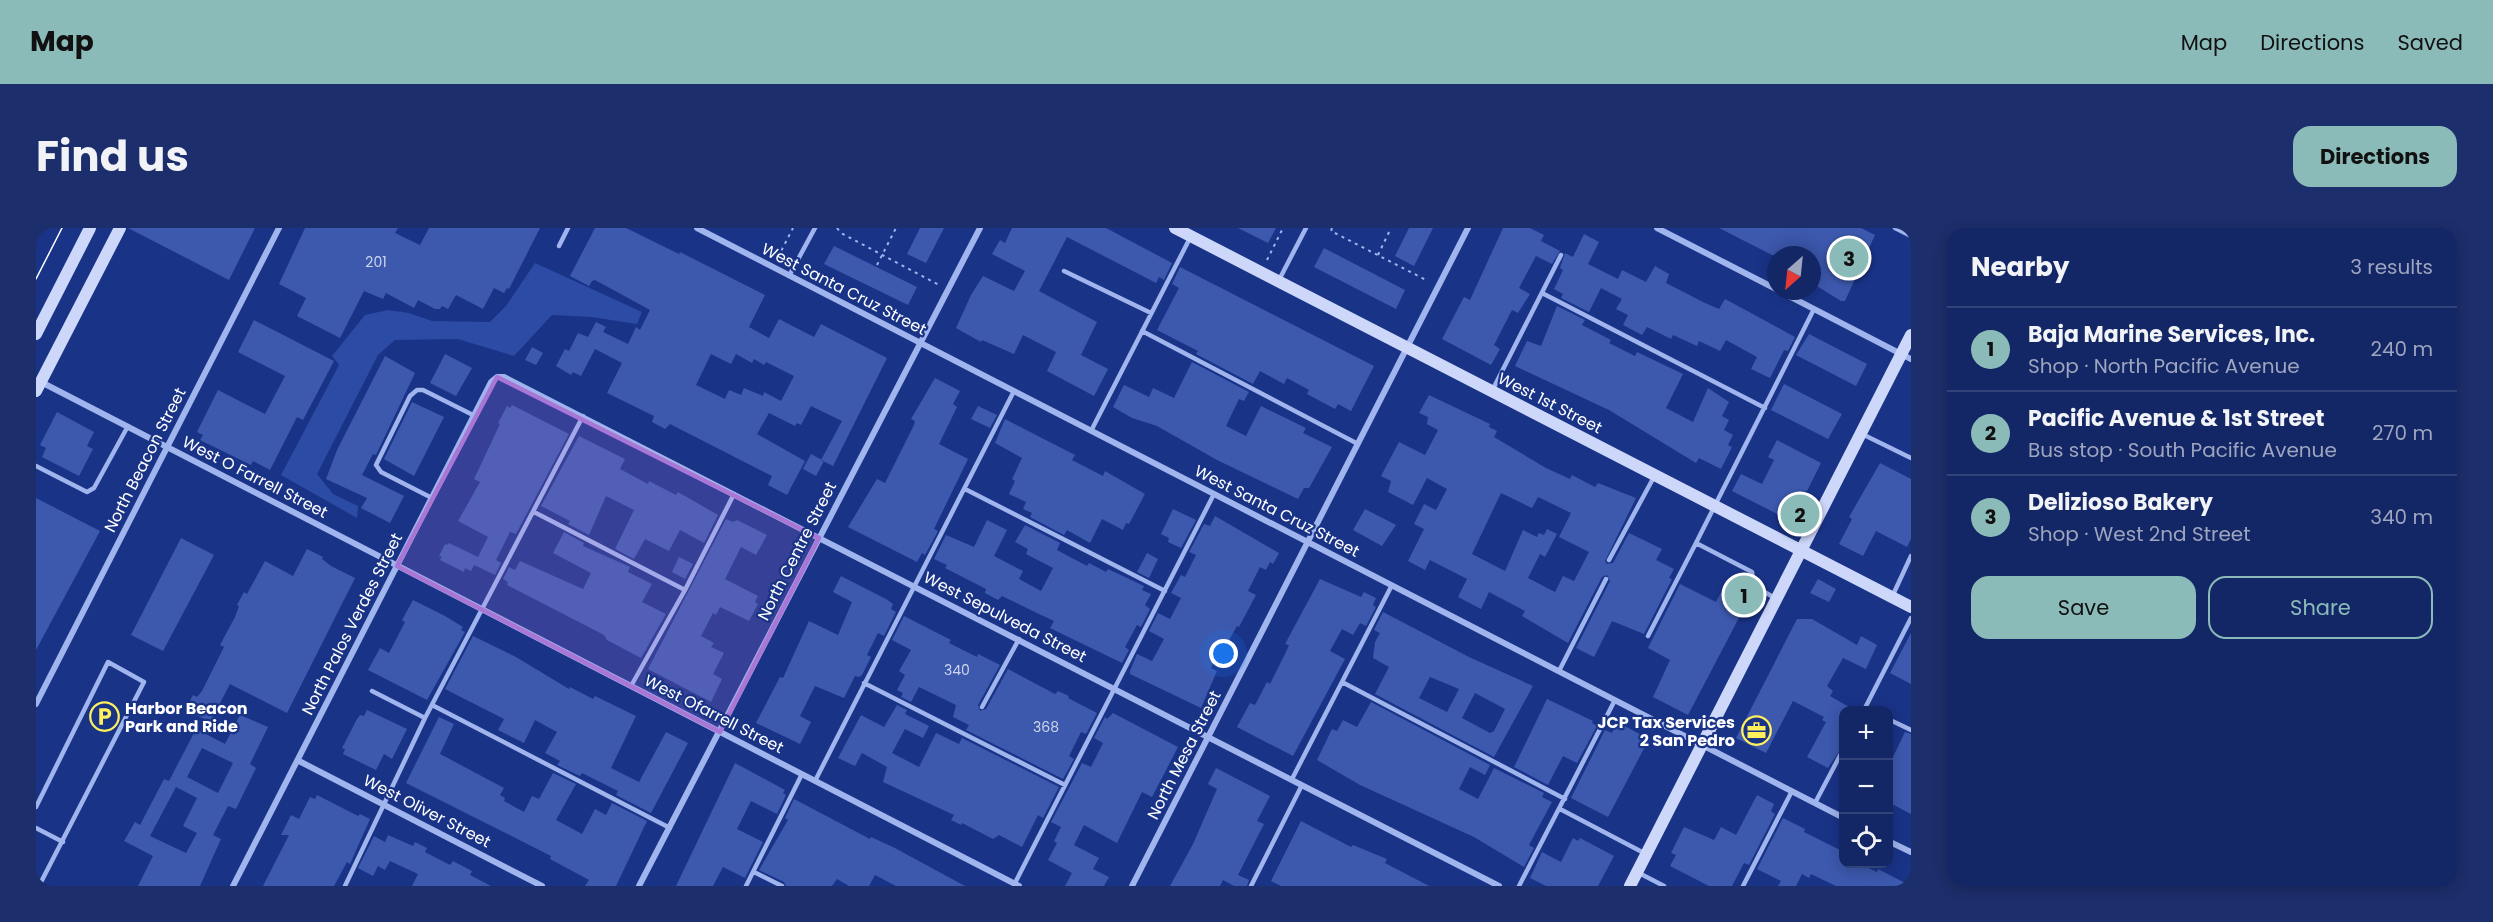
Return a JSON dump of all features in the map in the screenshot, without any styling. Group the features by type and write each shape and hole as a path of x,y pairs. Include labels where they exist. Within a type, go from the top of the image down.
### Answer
{"main road":[{"path":"36,334 90,228"},
{"path":"38,384 120,228"},
{"name":"West 1st Street","path":"1175,228 1911,607"},
{"path":"1630,886 1860,433 1906,357 1911,335"}],"street":[{"name":"North Beacon Street","path":"36,704 279,228"},
{"name":"West Santa Cruz Street","path":"697,228 1839,815"},
{"name":"North Centre Street","path":"639,886 980,228"},
{"name":"North Mesa Street","path":"1132,886 1468,228"},
{"path":"1657,228 1767,284"},
{"path":"1797,300 1906,357"},
{"name":"West Sepulveda Street","path":"497,377 504,377 583,416 1499,886"},
{"name":"North Palos Verdes Street","path":"233,886 299,761 430,497 491,382 497,377"},
{"name":"West O Farrell Street","path":"38,384 128,426 397,566"},
{"name":"West Ofarrell Street","path":"397,566 1017,885"},
{"name":"West Oliver Street","path":"299,761 542,886"},
{"path":"1893,843 1911,852"}],"lane":[{"path":"559,246 568,228"},
{"path":"789,276 815,228"},
{"path":"1279,280 1306,228"},
{"path":"1894,228 1911,236"},
{"path":"1091,431 1191,237"},
{"path":"1491,391 1561,255"},
{"path":"1064,271 1151,313"},
{"path":"1542,293 1765,408"},
{"path":"1648,636 1814,309"},
{"path":"1142,332 1358,444"},
{"path":"430,497 381,472 376,465 410,396 417,390 423,390 473,415"},
{"path":"815,781 1014,391"},
{"path":"345,886 385,805 390,787 583,416"},
{"path":"36,466 87,492 94,488 128,426"},
{"path":"1860,433 1911,458"},
{"path":"1609,560 1655,475"},
{"path":"965,489 1165,591"},
{"path":"631,686 685,590 734,494"},
{"path":"1017,885 1065,785 1214,494"},
{"path":"534,512 685,590"},
{"path":"1696,543 1752,572 1754,586 1776,599"},
{"path":"1892,597 1911,556"},
{"path":"1559,671 1606,579"},
{"path":"1292,779 1392,585"},
{"path":"1866,706 1911,618"},
{"path":"982,707 1018,639"},
{"path":"36,807 108,662 144,682 39,886"},
{"path":"864,682 1065,785"},
{"path":"1342,682 1565,799"},
{"path":"372,691 425,718"},
{"path":"1519,886 1615,700"},
{"path":"432,705 670,828"},
{"path":"1893,721 1911,730"},
{"path":"1815,803 1839,757"},
{"path":"746,886 802,774"},
{"path":"1260,886 1252,884 1302,785"},
{"path":"1743,886 1792,791"},
{"path":"1560,809 1646,854"},
{"path":"36,828 63,843"},
{"path":"754,872 782,886"},
{"path":"1637,872 1664,886"}],"path":[{"path":"772,267 793,228"},
{"path":"837,228 841,233 948,289"},
{"path":"877,265 896,228"},
{"path":"1261,272 1283,228"},
{"path":"1332,228 1331,231 1439,286"},
{"path":"1378,255 1391,228"}],"highlighted area":[{"path":"497,377 819,538 720,732 397,566"}],"shaded area":[{"path":"535,263 642,312 637,324 591,317 552,315 514,356 458,339 395,340 378,355 317,474 333,494 358,506 357,518 281,475 339,365 332,356 365,315 388,310 409,313 432,321 490,322 506,306"}],"building":[{"path":"128,228 255,228 229,280"},
{"path":"305,228 398,228 395,233 420,245 429,228 540,228 509,289 507,288 504,293 494,288 483,309 456,295 448,309 442,306 440,309 435,309 418,300 414,308 386,293 383,299 364,291 340,338 297,316 306,298 279,284"},
{"path":"595,228 626,228 679,254 680,252 765,295 749,327 769,338 779,319 814,337 821,324 887,358 833,466 821,460 842,421 811,406 801,425 797,423 795,426 769,413 757,434 805,461 787,495 768,485 772,476 670,424 665,429 652,422 654,416 607,393 622,363 595,349 581,376 573,372 571,375 556,366 565,349 569,351 578,333 588,337 596,322 606,327 603,332 628,344 636,327 640,330 650,310 595,280 589,286 570,276","holes":["711,354 731,364 736,354 752,363 754,359 764,365 766,362 794,376 781,401 764,392 763,396 744,388 741,395 729,390 725,399 696,385"]},
{"path":"920,228 944,228 926,263 907,254"},
{"path":"1012,228 1106,228 1172,263 1164,280 1159,277 1156,283 1067,237 1039,291 1097,322 1081,355 1108,369 1094,396 1047,371 1056,352 1023,335 1014,354 982,340 981,342 956,328 971,295 983,276 1014,291 1025,271 992,254 1000,240 1005,243"},
{"path":"1238,228 1276,228 1268,243"},
{"path":"1409,228 1433,228 1414,266 1395,256"},
{"path":"1503,228 1530,228 1544,235 1541,241 1560,251 1552,264 1536,256 1519,288 1530,294 1518,313 1512,310 1494,345 1500,349 1491,365 1442,339 1464,297 1470,300"},
{"path":"1719,228 1861,228 1875,235 1845,301 1841,301 1821,289 1821,246 1767,246 1767,252"},
{"path":"1584,234 1599,242 1588,264 1618,279 1622,270 1646,282 1655,266 1669,274 1666,283 1705,303 1719,309 1725,299 1795,337 1788,351 1784,350 1770,378 1751,369 1757,357 1726,340 1720,351 1699,341 1697,346 1673,335 1671,339 1647,327 1642,335 1623,325 1628,315 1616,309 1622,299 1601,288 1589,312 1561,298 1563,294 1554,289 1563,270 1560,268 1565,253 1573,257"},
{"path":"834,246 917,287 908,305 824,264"},
{"path":"1324,248 1405,290 1396,309 1314,267"},
{"path":"1180,267 1374,366 1351,411 1338,404 1335,409 1307,394 1309,390 1287,378 1284,384 1260,371 1253,384 1157,330 1179,288 1172,284"},
{"path":"1557,306 1585,320 1582,325 1611,340 1609,343 1635,356 1637,352 1683,374 1666,408 1693,422 1708,388 1729,402 1722,416 1729,420 1724,430 1733,435 1728,445 1732,447 1721,469 1699,458 1696,463 1609,410 1515,366 1527,341 1541,346"},
{"path":"254,320 334,361 303,420 297,417 270,470 253,461 251,465 200,440 203,435 197,432 218,390 265,414 285,376 238,352"},
{"path":"1809,334 1867,364 1856,386 1796,355"},
{"path":"532,347 543,353 536,365 525,360"},
{"path":"445,354 472,368 456,396 430,383"},
{"path":"385,356 415,373 376,455 373,454 362,475 404,496 390,523 361,508 367,498 326,479 337,450"},
{"path":"1192,362 1249,392 1244,401 1239,399 1226,426 1246,436 1261,406 1306,428 1303,433 1332,447 1309,488 1304,488 1298,499 1217,460 1157,426 1132,418 1113,407 1124,385 1149,397 1153,388 1174,398"},
{"path":"935,378 960,391 953,404 957,407 939,444 968,459 934,529 938,531 925,555 922,553 917,562 848,527 877,479 885,483 914,425 915,421 911,419"},
{"path":"1784,384 1842,414 1828,439 1771,410"},
{"path":"1429,395 1490,424 1489,427 1497,431 1494,437 1546,468 1570,479 1572,475 1595,487 1598,483 1636,498 1605,561 1607,564 1613,563 1629,533 1662,549 1656,560 1674,569 1669,578 1672,579 1644,634 1612,621 1594,657 1576,648 1610,581 1607,575 1602,577 1568,643 1522,616 1525,611 1489,592 1481,609 1458,597 1467,579 1430,560 1425,570 1408,561 1424,529 1414,524 1424,504 1436,510 1447,489 1427,478 1413,505 1388,492 1391,481 1381,476 1399,442 1425,455 1438,430 1427,424 1428,417 1419,413","holes":["1501,493 1532,508 1538,497 1571,513 1559,537 1589,552 1574,581 1563,576 1555,592 1528,578 1540,554 1545,557 1557,534 1547,529 1544,535 1539,533 1537,537 1523,530 1505,571 1472,554"]},
{"path":"412,402 444,417 414,476 384,459"},
{"path":"512,405 569,434 516,534 510,532 496,560 501,563 495,575 474,565 488,537 458,521 480,482 474,479 500,424 498,423 507,406 510,408"},
{"path":"978,406 997,415 990,428 971,419"},
{"path":"57,412 94,432 87,446 93,449 79,476 42,457 46,448 40,445"},
{"path":"1005,419 1075,455 1072,460 1103,476 1105,471 1145,494 1129,524 1126,523 1123,530 1102,519 1090,543 1067,530 1064,535 1030,517 1032,513 1023,509 1026,502 1009,494 1015,481 1012,479 1022,458 995,443"},
{"path":"579,436 625,459 620,469 648,484 649,481 676,495 678,492 718,515 704,543 680,530 669,551 645,539 634,559 615,549 634,510 606,496 589,535 568,524 570,521 541,506"},
{"path":"1777,440 1821,463 1807,491 1801,492 1787,519 1732,491 1741,474 1762,484 1774,460 1768,457"},
{"path":"811,454 824,461 816,476 803,469"},
{"path":"1880,463 1911,479 1911,539 1907,547 1876,531 1863,556 1839,544 1852,519 1849,517"},
{"path":"36,498 100,531 36,650"},
{"path":"1173,509 1196,520 1181,548 1168,542 1169,538 1161,534"},
{"path":"1365,509 1396,525 1382,546 1353,530"},
{"path":"1215,516 1279,553 1273,564 1270,562 1266,570 1260,567 1248,591 1256,595 1239,627 1237,626 1224,649 1221,648 1211,668 1217,671 1201,708 1130,674 1130,671 1137,654 1152,661 1164,639 1149,631 1158,613 1170,619 1181,598 1171,593 1181,575 1185,577 1196,555 1189,552 1204,524 1210,526"},
{"path":"726,519 733,522 737,520 767,535 756,555 741,547 725,579 758,596 755,602 758,604 749,621 720,607 716,615 713,613 701,636 714,643 711,647 724,653 713,674 722,679 711,702 648,669"},
{"path":"987,520 1007,530 994,556 1023,571 1019,579 1041,591 1053,568 1026,554 1028,549 1015,542 1025,525 1060,543 1057,550 1087,566 1089,563 1106,572 1108,569 1144,586 1142,590 1151,594 1145,605 1150,609 1141,627 1137,625 1125,647 1129,650 1122,663 1050,628 1054,621 1002,596 998,600 985,593 986,589 945,568 947,565 934,559 946,535 974,547"},
{"path":"564,532 584,543 583,546 630,567 628,572 652,584 642,602 666,614 641,658 607,640 604,635 507,585 508,582 503,579 509,567 515,570 520,561 583,589 591,573 553,553"},
{"path":"181,538 214,555 163,651 131,635"},
{"path":"449,543 478,557 471,571 465,568 464,572 440,560 442,557 439,556 445,544"},
{"path":"307,549 323,557 322,559 331,566 355,578 287,713 230,684 210,722 191,712 193,709 187,706 193,695 197,697 202,691 224,647 220,645 235,617 239,606 237,605 244,592 247,594 265,561 293,576"},
{"path":"1147,553 1158,559 1149,578 1137,572"},
{"path":"679,557 693,564 685,579 672,572"},
{"path":"841,576 886,599 893,604 891,609 896,612 884,636 878,633 867,655 871,657 862,675 855,676 844,698 815,686 800,716 811,722 800,744 756,723 780,677 783,678 809,621 838,635 852,602 833,592"},
{"path":"1320,579 1361,597 1364,592 1376,598 1373,605 1376,607 1366,626 1360,623 1353,635 1342,629 1330,651 1345,659 1293,756 1237,727 1250,703 1255,705 1267,682 1270,684 1289,645 1285,644"},
{"path":"1818,579 1836,589 1829,602 1810,593"},
{"path":"1727,580 1752,593 1688,715 1653,697 1670,660 1648,648 1680,584 1716,602"},
{"path":"413,600 463,627 461,630 465,632 427,700 368,670 380,648 389,653"},
{"path":"1383,612 1469,657 1533,686 1494,757 1375,694 1389,667 1373,658 1375,642 1380,633 1374,630","holes":["1430,677 1459,689 1447,712 1419,698","1475,693 1505,709 1494,731 1490,733 1462,718"]},
{"path":"904,616 951,640 949,643 1000,665 978,705 980,711 986,709 1008,669 1055,694 1058,691 1069,696 1068,698 1097,713 1086,734 1081,732 1069,756 1074,759 1063,779 966,730 969,725 953,717 956,705 919,687 911,702 901,697 903,693 897,690 905,675 899,671 911,650 892,640"},
{"path":"1797,619 1812,619 1857,645 1861,636 1877,645 1866,669 1843,658 1827,686 1833,691 1830,696 1847,706 1839,706 1839,752 1828,768 1807,757 1826,722 1822,720 1824,717 1793,701 1766,753 1736,738"},
{"path":"1911,633 1911,684 1890,673"},
{"path":"473,636 516,657 569,689 570,687 593,699 595,696 636,716 611,768 639,782 666,732 688,743 651,813 616,795 618,791 582,773 580,776 557,765 560,761 545,753 557,732 535,720 524,743 498,730 504,719 445,689"},
{"path":"1547,699 1593,721 1592,723 1597,726 1577,763 1563,756 1548,785 1514,767"},
{"path":"1371,702 1490,765 1485,775 1470,767 1459,789 1478,799 1494,768 1544,793 1542,797 1552,802 1529,845 1534,848 1524,867 1474,837 1360,785 1317,760 1332,729 1337,731 1343,720 1357,727"},
{"path":"897,705 907,710 905,714 929,726 923,738 905,729 892,753 919,767 936,733 959,744 962,738 1059,787 1043,818 1038,815 1022,847 999,835 993,839 962,823 961,825 951,820 954,815 883,782 887,767 862,753 855,766 838,758 861,715 884,727"},
{"path":"367,710 407,729 392,759 384,754 376,770 343,754 345,749 342,748 357,719 360,715 364,716"},
{"path":"1113,713 1178,747 1152,797 1142,792 1117,843 1084,825 1074,845 1099,858 1093,869 1109,877 1104,886 1065,886 1072,873 1048,860 1057,843 1054,841 1061,827 1051,822 1082,763 1091,767 1103,743 1094,738 1105,717 1107,719"},
{"path":"240,715 268,727 250,764 256,768 236,809 228,806 213,835 221,839 200,886 138,886 153,856 124,841 135,822 140,825 164,779 169,781 196,729 225,744","holes":["202,748 233,763 218,793 187,777","176,787 197,798 183,826 197,833 186,853 150,836"]},
{"path":"439,717 454,724 440,754 504,788 500,795 505,798 504,801 524,812 532,796 539,799 553,773 576,784 556,820 582,834 595,809 606,815 612,803 647,821 616,886 585,886 589,880 550,859 551,856 406,783"},
{"path":"1617,722 1649,739 1608,817 1571,798 1605,730 1612,733"},
{"path":"1905,732 1911,734 1911,814 1893,805 1893,757"},
{"path":"735,763 785,790 783,793 786,795 777,814 751,801 737,829 763,842 745,878 723,867 713,886 676,886"},
{"path":"1216,768 1270,796 1257,821 1264,824 1238,875 1249,880 1247,886 1234,886 1223,880 1220,886 1170,886 1193,844 1217,789 1208,784"},
{"path":"317,795 358,816 360,814 370,819 350,864 347,862 334,886 263,886 289,835 281,835 291,815 299,819 310,797 315,799"},
{"path":"1757,795 1774,804 1771,811 1775,814 1749,865 1744,863 1732,886 1709,886 1670,866 1676,855 1671,853 1684,827 1714,840 1721,827 1736,835"},
{"path":"794,799 870,839 871,837 893,847 965,886 896,886 875,875 869,886 849,886 837,879 832,886 786,886 784,882 759,870 788,820 785,818"},
{"path":"1783,818 1805,829 1804,832 1839,850 1839,868 1868,868 1877,872 1878,869 1911,886 1836,886 1811,874 1809,878 1802,874 1796,886 1778,886 1781,881 1757,869"},
{"path":"1301,821 1351,847 1353,845 1387,859 1385,863 1429,886 1281,886 1271,881"},
{"path":"388,835 413,846 415,842 427,848 425,852 450,865 453,861 472,871 470,875 491,886 412,886 418,874 390,861 385,870 378,866 373,876 358,868 374,836 385,842"},
{"path":"1573,838 1578,841 1580,838 1614,856 1598,886 1546,886 1530,878 1542,852 1561,862"}],"tram line":[{"path":"36,279 62,228"}],"place":[{"name":"Delizioso Bakery","path":"1849,258"},
{"name":"Pacific Avenue & 1st Street","path":"1800,514"},
{"name":"Baja Marine Services, Inc.","path":"1744,595"},
{"name":"Harbor Beacon Park and Ride","path":"104,717"},
{"name":"JCP Tax Services 2 San Pedro","path":"1756,731"}]}
